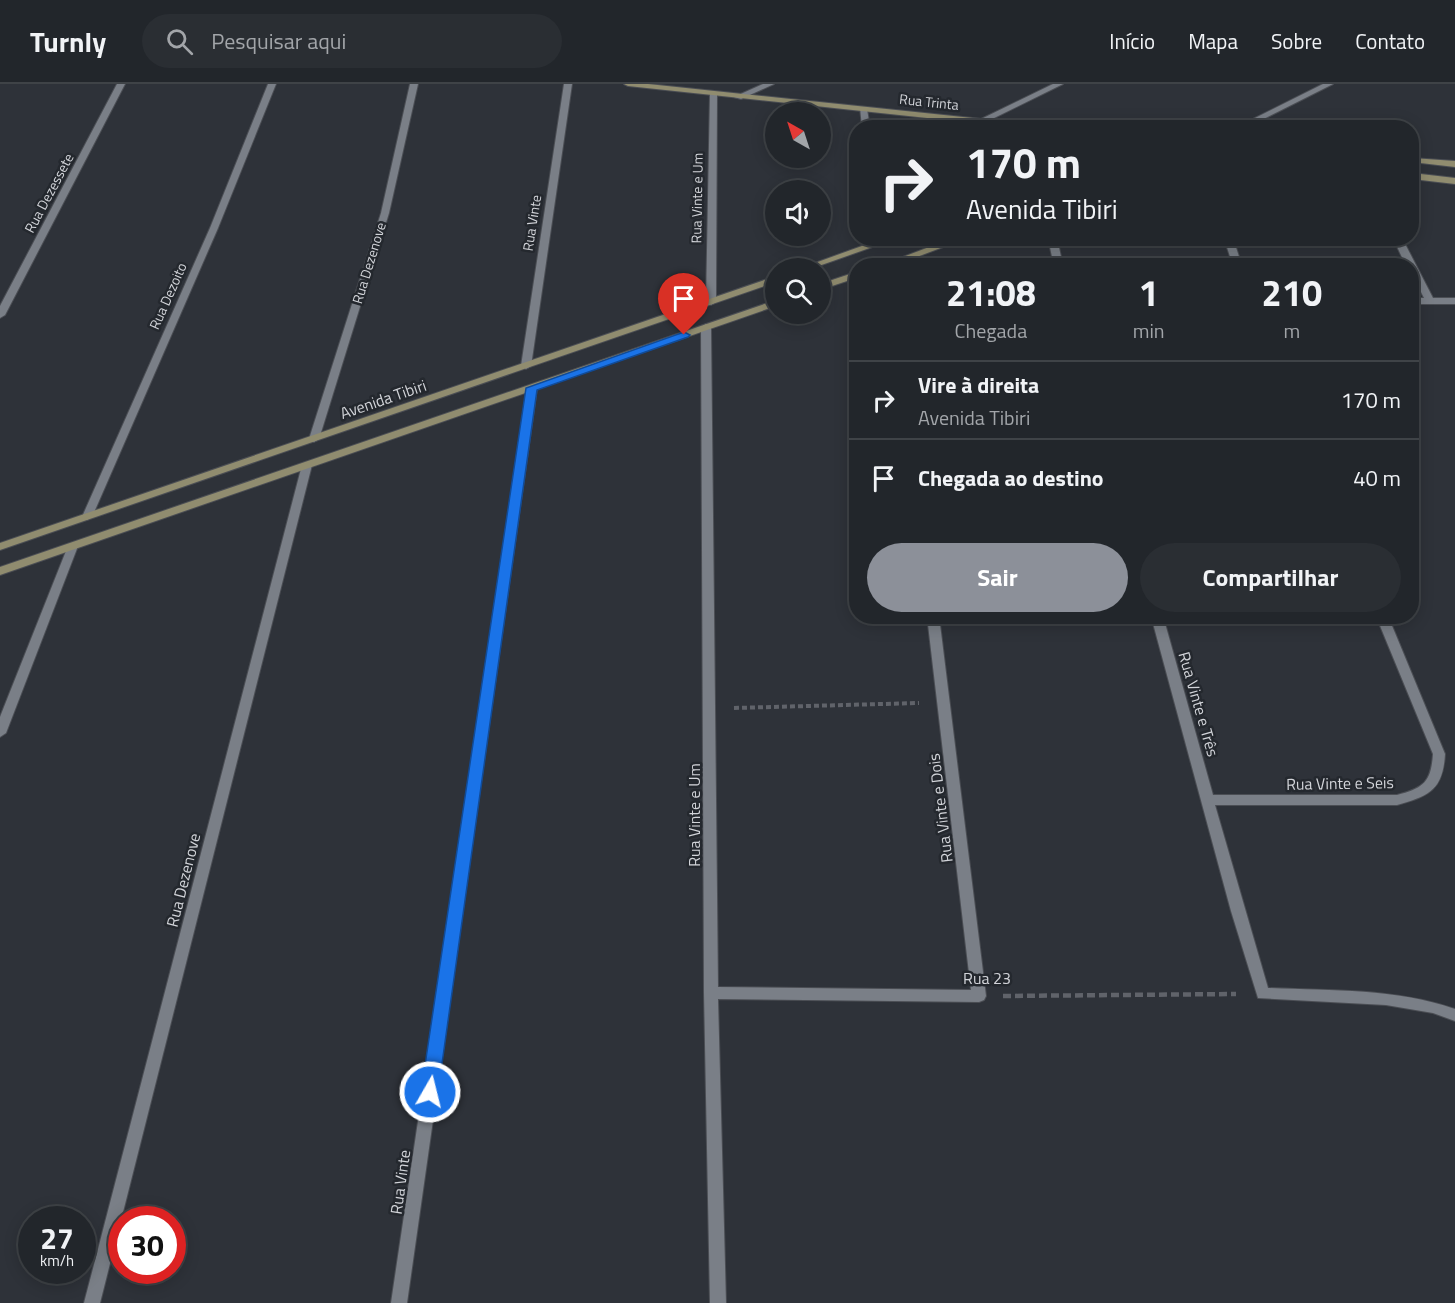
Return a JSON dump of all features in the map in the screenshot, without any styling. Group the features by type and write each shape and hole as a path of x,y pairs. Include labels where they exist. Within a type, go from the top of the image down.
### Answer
{"main road":[{"name":"Rua Trinta","path":"628,84 970,120"},
{"path":"1419,161 1455,164"},
{"path":"1419,177 1455,181"},
{"path":"831,259 868,246"},
{"path":"907,258 940,246"},
{"path":"831,283 849,277"},
{"name":"Avenida Tibiri","path":"0,548 765,283"},
{"path":"0,571 765,307"},
{"path":"448,392 458,413"}],"street":[{"name":"Rua Dezessete","path":"0,315 121,84"},
{"name":"Rua Dezoito","path":"87,517 214,228 272,84"},
{"name":"Rua Dezenove","path":"314,439 385,213 414,84"},
{"name":"Rua Vinte","path":"526,366 568,84"},
{"path":"738,97 770,84"},
{"path":"983,120 1059,84"},
{"path":"1255,120 1329,84"},
{"name":"Rua Vinte e Um","path":"711,302 713,94"},
{"path":"863,110 865,120"},
{"path":"1419,281 1430,301"},
{"path":"1419,301 1455,301"},
{"name":"Rua Vinte e Um","path":"706,327 711,993 718,1303"},
{"name":"Rua Vinte","path":"399,1303 532,388"},
{"name":"Rua Dezenove","path":"92,1303 307,465"},
{"path":"0,733 73,546"},
{"name":"Rua Vinte e Dois","path":"934,624 979,996"},
{"name":"Rua Vinte e Três","path":"1159,624 1208,800"},
{"name":"Rua Vinte e Seis","path":"1208,800 1397,801 1418,795 1432,786 1438,771 1438,754 1385,624"},
{"path":"1208,800 1263,994 1394,1000 1439,1008 1455,1015"},
{"name":"Rua 23","path":"711,993 979,996"}],"path":[{"path":"710,709 943,702"},
{"name":"Rua 23","path":"979,996 1263,994"}],"route":[{"path":"430,1092 532,388 684,335"}]}
